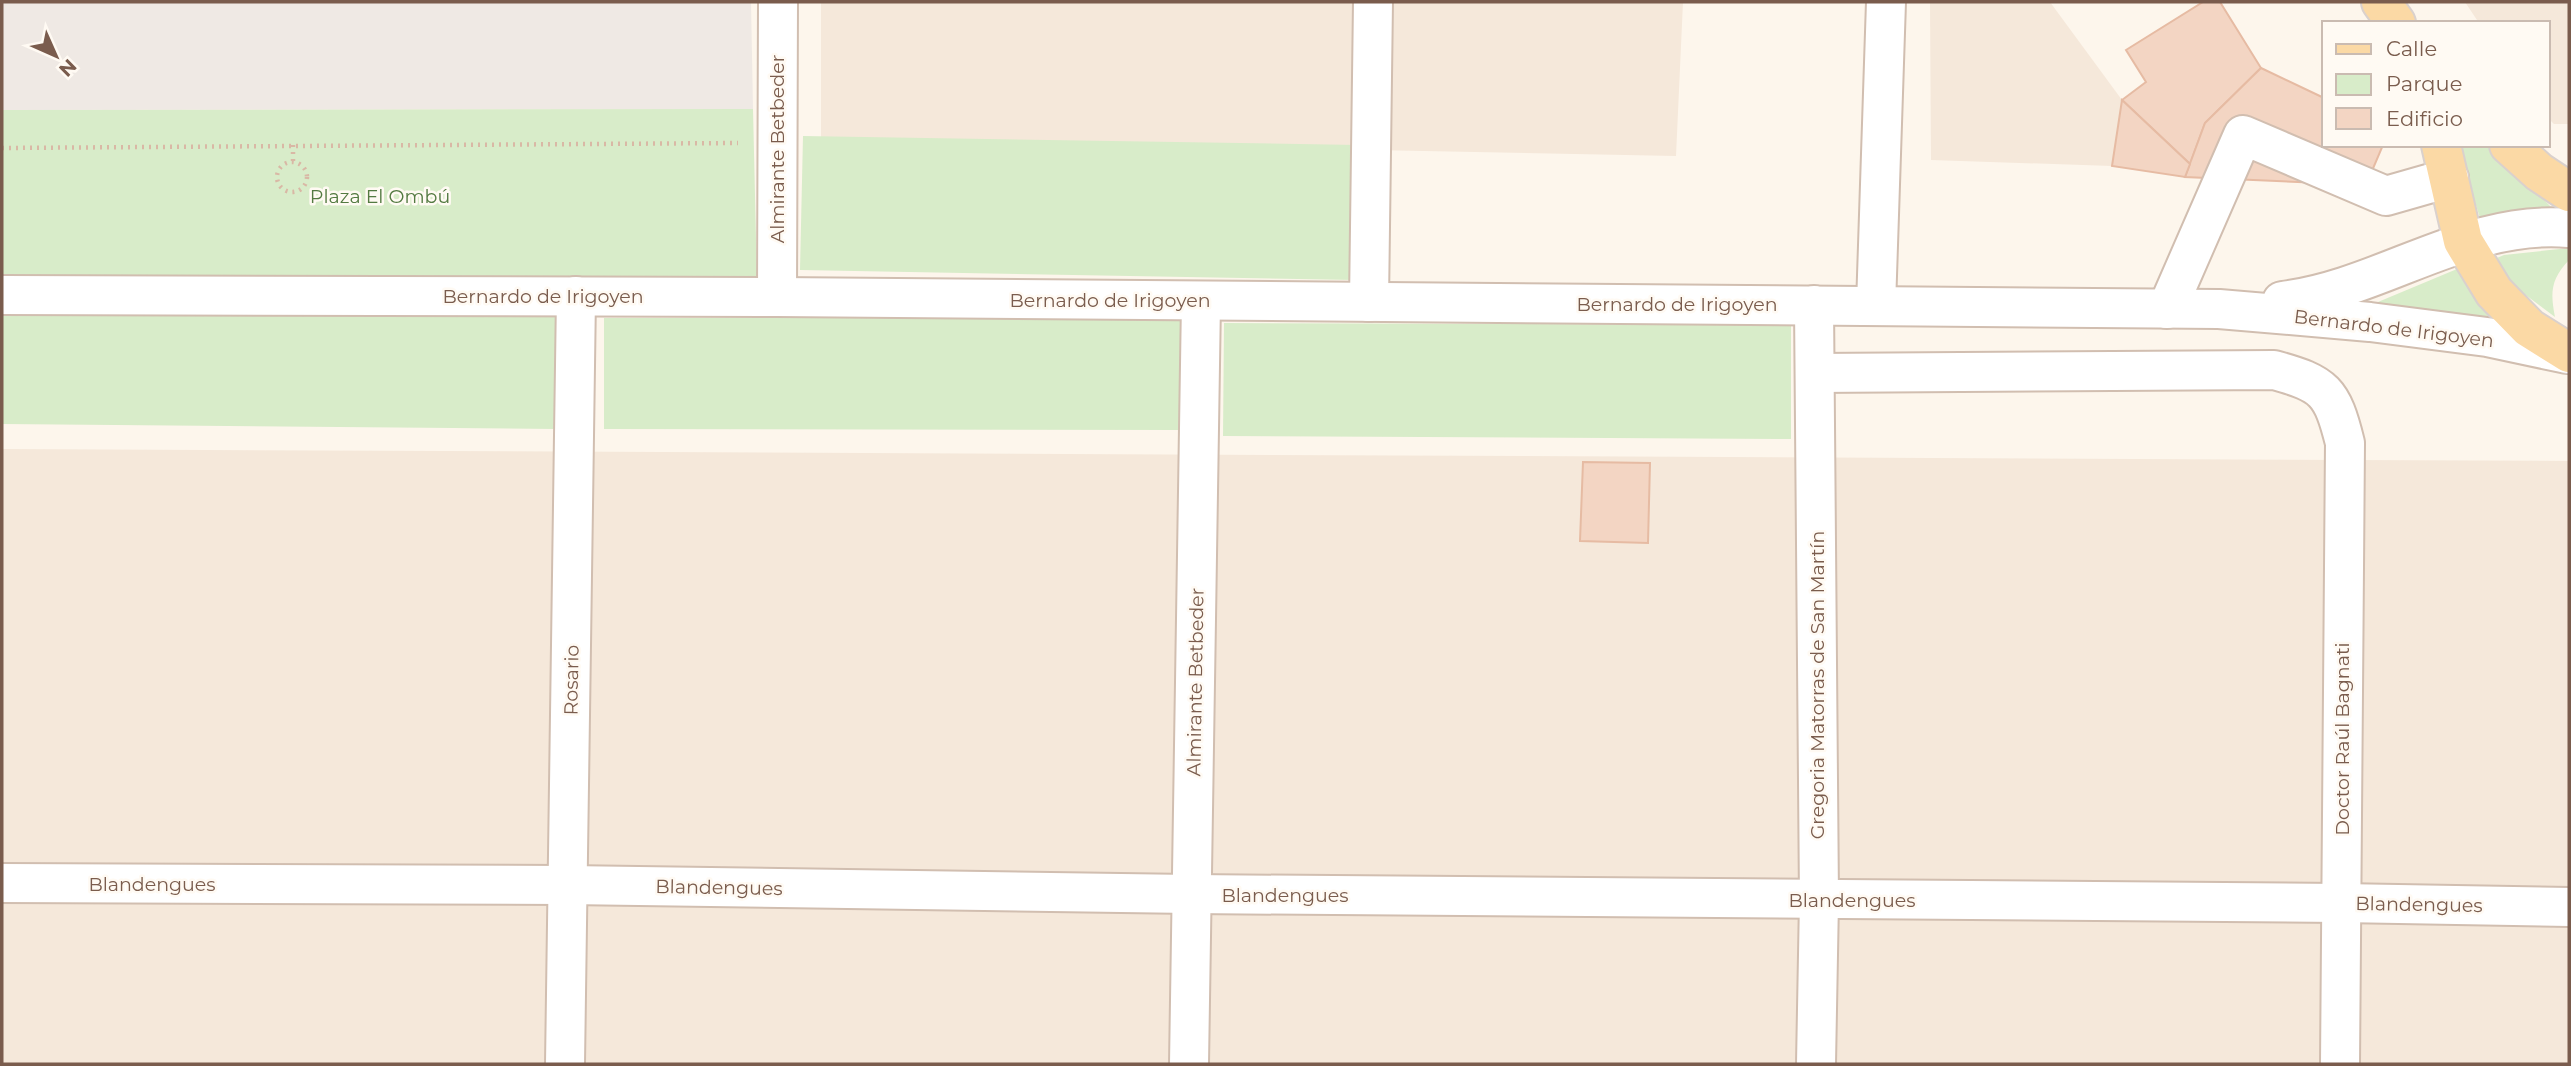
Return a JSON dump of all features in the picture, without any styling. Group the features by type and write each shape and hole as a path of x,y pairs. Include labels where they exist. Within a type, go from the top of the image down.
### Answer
{"main road":[{"path":"2381,2 2395,21"},
{"path":"2511,147 2539,172 2569,192"},
{"path":"2445,162 2463,241 2494,292 2529,328 2569,354"}],"street":[{"name":"Almirante Betbeder","path":"777,297 778,2"},
{"path":"1369,302 1373,2"},
{"path":"1876,306 1886,2"},
{"path":"2167,309 2243,135 2386,196 2445,162"},
{"name":"Bernardo de Irigoyen","path":"2218,309 2308,298 2345,289 2463,241 2508,230 2552,226 2569,228"},
{"name":"Bernardo de Irigoyen","path":"2,295 777,297 2218,309 2474,335 2569,354"},
{"name":"Rosario","path":"565,1064 576,296"},
{"name":"Almirante Betbeder","path":"1189,1064 1201,301"},
{"name":"Gregoria Matorras de San Martín","path":"1814,305 1819,900 1816,1064"},
{"name":"Doctor Raúl Bagnati","path":"1815,373 2274,370 2301,378 2325,392 2337,414 2345,443 2340,1064"},
{"name":"Blandengues","path":"2,883 568,885 1191,894 2569,907"}],"path":[{"path":"2,148 778,142"},
{"path":"293,145 293,161"},
{"path":"293,161 302,165 308,178 299,190 289,192 280,187 276,177 283,164 293,161"}],"shaded area":[{"path":"2,2 751,2 753,109 2,110"},
{"path":"821,2 1683,2 1676,156 821,139"},
{"path":"1930,2 2050,2 2122,100 2112,166 1931,160"},
{"path":"2465,2 2569,2 2569,124 2554,124 2550,120 2550,21 2478,21"},
{"path":"2,449 2569,461 2569,1064 2,1064"}],"green space":[{"name":"Plaza El Ombú","path":"753,109 757,281 2,283 2,110"},
{"path":"803,136 1358,145 1355,280 800,270"},
{"path":"2458,147 2492,147 2552,208 2480,218"},
{"path":"2569,248 2569,260 2553,286 2555,317 2503,278 2492,260 2504,255"},
{"path":"2457,269 2494,320 2366,307"},
{"path":"2,311 556,317 555,429 2,424"},
{"path":"604,318 1183,318 1183,430 604,429"},
{"path":"1224,323 1791,325 1791,439 1223,436"}],"building":[{"path":"2203,2 2220,2 2261,68 2205,123 2190,164 2122,100 2146,82 2126,50"},
{"path":"2261,68 2322,97 2322,147 2382,147 2366,185 2185,177 2205,123"},
{"path":"2122,100 2190,164 2185,177 2112,166"},
{"path":"1583,462 1650,463 1648,543 1580,541"}]}
